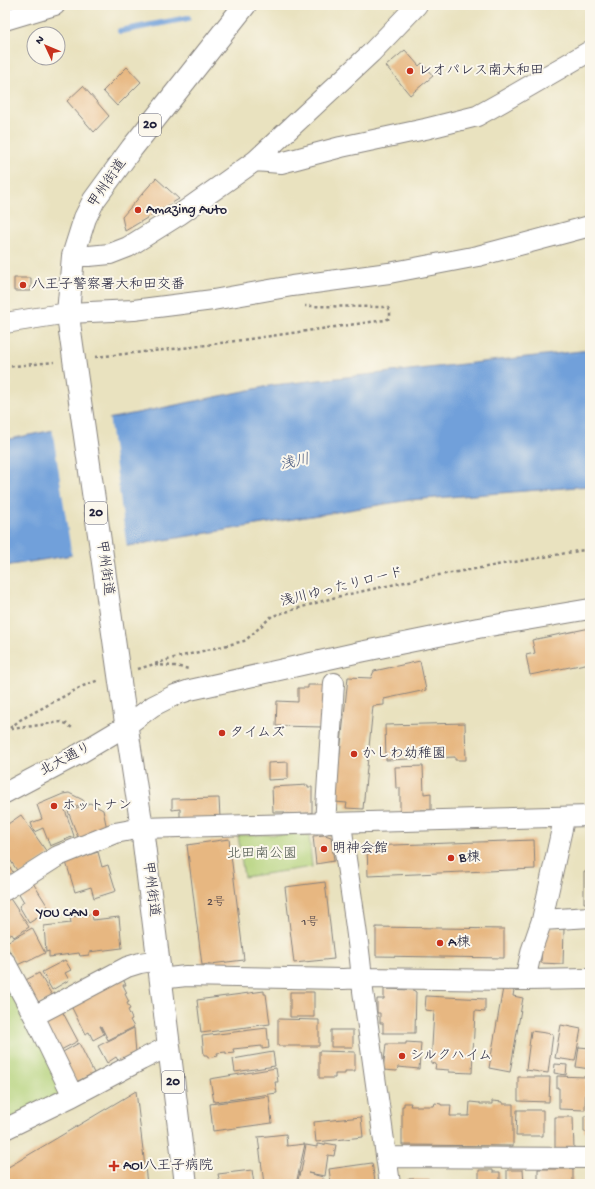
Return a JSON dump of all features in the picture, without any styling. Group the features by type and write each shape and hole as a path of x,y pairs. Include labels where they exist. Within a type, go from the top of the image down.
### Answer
{"highway":[{"name":"甲州街道","path":"186,1184 142,828 126,726 69,322 73,256 85,218 94,200 132,148 245,5"}],"street":[{"path":"5,20 55,5"},
{"path":"73,256 110,254 128,247 179,215 255,161 371,53 417,5"},
{"path":"255,161 281,163 341,147 477,116 590,50"},
{"path":"5,323 69,322 134,310 213,300 292,286 390,273 478,256 590,226"},
{"name":"北大通り","path":"5,793 79,754 126,726 152,706 175,695 190,690 360,652 590,609"},
{"path":"334,683 333,823 362,978 390,1184"},
{"path":"5,890 58,856 115,833 142,828 590,816"},
{"path":"525,980 532,949 542,920 563,824 563,817"},
{"path":"542,920 590,917"},
{"path":"5,962 34,1016 73,1096"},
{"path":"34,1016 126,967 140,963 159,970 186,976 343,979 590,979"},
{"path":"5,1129 73,1096 168,1046"},
{"path":"387,1157 590,1158"}],"path":[{"path":"90,358 192,347 385,320 390,318 388,308 384,307 302,306"},
{"path":"5,367 59,361"},
{"name":"浅川ゆったりロード","path":"137,669 174,658 244,641 272,616 336,597 428,577 590,549"},
{"path":"10,728 26,716 83,686 102,679"},
{"path":"5,730 10,728 61,722 72,728"}],"green space":[{"name":"北田南公園","path":"309,834 312,867 244,877 238,835"},
{"path":"5,962 73,1096 5,1129"}],"water":[{"name":"浅川","path":"590,350 590,486 410,500 5,566 5,440 274,385"}],"pier":[{"path":"109,416 127,548 72,557 52,428"}],"building":[{"name":"レオパレス南大和田","path":"405,50 419,66 422,63 433,76 410,95 386,66"},
{"path":"127,67 141,82 117,106 103,91"},
{"path":"83,86 109,116 94,132 67,101"},
{"path":"156,178 179,199 125,231 122,217"},
{"name":"八王子警察署大和田交番","path":"14,278 31,278 31,291 14,291"},
{"path":"590,628 590,663 530,675 526,655 535,653 532,640"},
{"name":"かしわ幼稚園","path":"420,661 426,690 384,699 384,705 373,706 363,809 346,808 347,803 335,802 348,677 371,678 374,671"},
{"path":"308,685 326,685 323,727 276,726 277,701 298,702 298,688 308,688"},
{"path":"465,723 466,760 455,760 455,757 386,760 385,725"},
{"path":"288,762 288,779 268,780 268,763"},
{"path":"423,766 424,794 431,793 431,810 400,813 400,788 396,788 395,767"},
{"path":"308,785 308,787 312,787 312,813 284,814 284,812 273,812 272,787"},
{"path":"69,793 83,800 85,803 65,810 74,836 50,846 43,828 34,832 31,823 42,819 37,805"},
{"path":"219,798 220,818 180,819 180,809 172,810 172,799"},
{"path":"90,803 103,810 107,829 79,840 68,811"},
{"path":"21,815 49,855 20,875 5,852 7,850 5,846 5,826"},
{"name":"明神会館","path":"325,835 331,837 334,861 316,864 313,836"},
{"path":"229,839 244,960 202,965 187,845"},
{"name":"B棟","path":"534,840 535,869 368,876 367,846"},
{"path":"98,852 102,867 108,865 116,891 94,898 91,887 75,892 66,862"},
{"path":"5,860 15,875 5,882"},
{"path":"584,872 590,872 590,903 584,903"},
{"path":"325,882 334,959 294,963 285,887"},
{"path":"33,883 50,910 29,923 19,906 24,902 18,892"},
{"path":"9,897 29,927 14,937 11,933 5,937 5,899"},
{"path":"92,914 93,920 119,917 122,948 89,952 89,955 80,956 79,953 49,957 49,951 46,952 44,926 71,923 70,917"},
{"name":"A棟","path":"376,927 504,929 504,958 376,956"},
{"path":"32,928 45,953 17,965 5,943"},
{"path":"546,928 564,929 563,964 541,963 542,939"},
{"path":"65,960 71,970 65,973 69,980 52,990 42,972"},
{"path":"39,973 53,997 40,1004 34,1003 22,982"},
{"path":"122,977 126,985 123,985 129,1002 127,1003 130,1009 128,1010 132,1019 130,1020 134,1027 108,1040 100,1026 104,1034 93,1040 89,1032 85,1034 70,1004"},
{"path":"503,988 514,990 513,996 523,998 510,1072 489,1068"},
{"path":"384,989 413,990 416,992 415,1033 383,1033 383,1023 380,1023 380,1013 377,1013 377,999 384,999"},
{"path":"264,991 264,994 266,994 270,1024 201,1033 197,1000"},
{"path":"290,992 314,992 314,1017 290,1017"},
{"path":"426,996 485,999 485,1012 475,1011 472,1073 449,1072 449,1070 435,1069 436,1064 431,1063 434,1011 425,1010"},
{"path":"61,1009 78,1041 59,1051 44,1022"},
{"path":"278,1019 319,1020 319,1046 278,1046"},
{"path":"561,1025 581,1029 575,1061 555,1058"},
{"path":"134,1028 136,1053 119,1062 116,1057 107,1063 98,1046"},
{"path":"267,1028 269,1048 262,1049 262,1046 233,1049 234,1053 217,1053 218,1056 208,1058 207,1055 204,1055 202,1036"},
{"path":"331,1030 353,1030 353,1047 331,1047"},
{"path":"531,1031 553,1034 548,1073 526,1070"},
{"name":"シルクハイム","path":"406,1042 421,1043 419,1069 398,1067 397,1071 383,1070 386,1044 406,1044"},
{"path":"79,1043 94,1073 76,1082 61,1053"},
{"path":"579,1047 590,1048 590,1069 576,1067"},
{"path":"319,1051 355,1052 355,1071 345,1071 345,1074 335,1074 335,1078 319,1078"},
{"path":"273,1052 275,1066 235,1072 233,1059"},
{"path":"555,1064 567,1065 566,1075 554,1073"},
{"path":"276,1068 278,1082 275,1082 277,1093 214,1102 210,1079"},
{"path":"557,1076 586,1077 585,1110 559,1109 559,1088 557,1088"},
{"path":"518,1077 550,1077 549,1102 518,1101"},
{"path":"136,1091 147,1184 5,1184 5,1169"},
{"path":"269,1096 272,1123 213,1131 210,1104"},
{"path":"492,1101 503,1102 503,1104 513,1104 513,1146 402,1145 402,1106 404,1106 404,1103 411,1103 410,1106 434,1106 435,1103 441,1105 451,1105 450,1116 469,1116 470,1102 492,1104"},
{"path":"517,1110 543,1110 543,1136 516,1136"},
{"path":"584,1116 590,1116 590,1132 584,1132"},
{"path":"361,1117 363,1137 316,1142 314,1122"},
{"path":"555,1117 573,1117 574,1150 555,1150"},
{"path":"286,1134 287,1146 305,1144 296,1184 264,1184 258,1137"},
{"path":"325,1143 336,1145 334,1156 328,1155 325,1176 308,1173 323,1177 322,1179 325,1180 324,1184 297,1184 306,1145 317,1147 317,1144 325,1145"},
{"path":"372,1163 375,1181 366,1184 331,1183 329,1169"},
{"path":"538,1169 573,1169 573,1184 538,1184"},
{"path":"252,1170 254,1184 220,1184 218,1174"},
{"path":"479,1170 493,1170 493,1172 500,1172 500,1184 479,1184"},
{"path":"507,1170 523,1170 524,1184 507,1184"},
{"path":"407,1179 429,1179 429,1184 407,1184"}],"waterway":[{"path":"120,31 188,18"}],"place":[{"name":"レオパレス南大和田","path":"410,71"},
{"name":"Amazing Auto","path":"138,210"},
{"name":"八王子警察署大和田交番","path":"23,285"},
{"name":"タイムズ","path":"222,733"},
{"name":"かしわ幼稚園","path":"354,754"},
{"name":"ホットナン","path":"54,806"},
{"name":"明神会館","path":"324,849"},
{"name":"B棟","path":"451,858"},
{"name":"YOU CAN","path":"96,913"},
{"name":"A棟","path":"440,943"},
{"name":"シルクハイム","path":"402,1056"},
{"name":"AOI八王子病院","path":"114,1166"}]}
